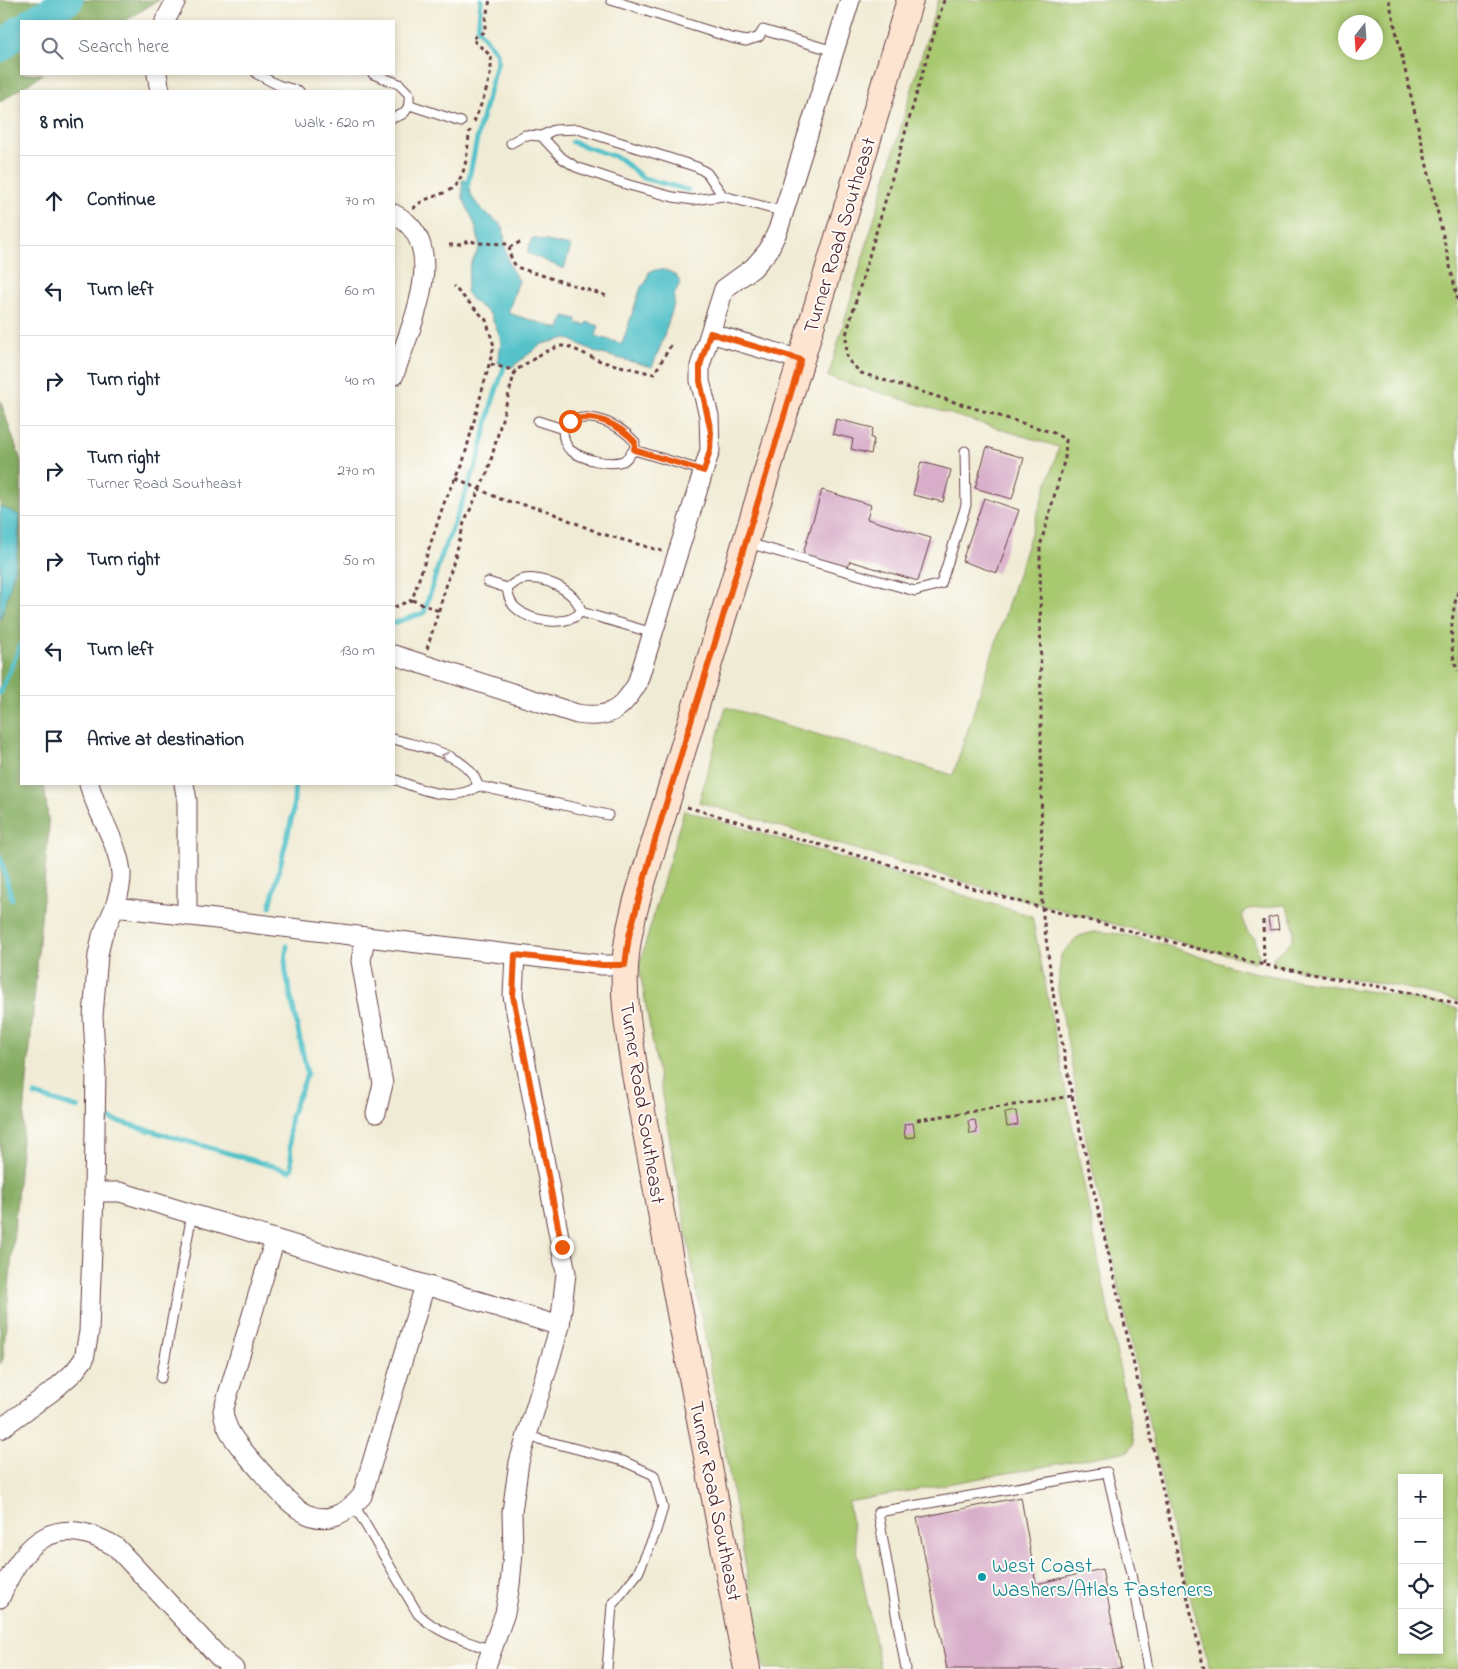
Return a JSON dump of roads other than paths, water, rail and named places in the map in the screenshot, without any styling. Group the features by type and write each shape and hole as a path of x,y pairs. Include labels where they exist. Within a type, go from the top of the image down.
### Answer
{"main road":[{"name":"Turner Road Southeast","path":"747,1669 635,1074 625,992 625,965 640,893 667,801 910,0"}],"street":[{"path":"166,20 176,0"},
{"path":"395,655 577,714 596,717 612,712 628,699 637,684 710,450 711,432 700,381 700,366 710,333 724,289 753,268 768,252 785,212 850,0"},
{"path":"157,75 160,90"},
{"path":"395,215 412,228 422,243 425,260 420,294 395,372"},
{"path":"710,333 801,360"},
{"path":"0,1429 54,1390 74,1372 84,1359 90,1318 96,1070 94,1007 98,955 102,936 120,889 121,873 116,852 89,785"},
{"path":"184,785 188,819 187,916"},
{"path":"114,907 602,965 625,965"},
{"path":"365,937 361,960 383,1084 376,1112"},
{"path":"485,1669 493,1650 510,1585 513,1552 512,1512 519,1462 560,1326 566,1273 513,996 515,955"},
{"path":"94,1192 120,1192 560,1326"},
{"path":"275,1239 223,1411 225,1425 234,1441 292,1507 308,1514 329,1518 354,1505 362,1496 425,1285"},
{"path":"0,1598 10,1573 23,1555 40,1539 60,1533 79,1532 96,1536 116,1547 219,1658 234,1669"}],"lane":[{"path":"611,0 732,38 746,41 759,37 764,30 834,52"},
{"path":"259,75 278,85 296,90"},
{"path":"376,75 399,84 409,94 410,105 406,112 395,117"},
{"path":"410,105 462,122"},
{"path":"511,143 525,135 542,136 554,130 578,129 681,160 707,174 724,196"},
{"path":"542,136 562,158 576,166 629,185 673,198 693,200 724,196 785,212"},
{"path":"581,417 596,419 628,434 635,442 634,450 623,460 605,462 588,458 570,450 563,438 563,429 570,421 581,417"},
{"path":"538,421 563,429"},
{"path":"634,450 704,471"},
{"path":"746,542 915,591 942,584 966,505 964,451"},
{"path":"488,582 507,588 521,580 534,579 541,581 574,596 580,603 581,612 575,619 560,622 539,618 517,609 509,599 507,588"},
{"path":"581,612 653,634"},
{"path":"395,739 462,762 474,774 478,786"},
{"path":"395,779 454,796 469,793 478,786"},
{"path":"478,786 608,815"},
{"path":"161,1378 192,1214"},
{"path":"527,1436 623,1460 654,1475 663,1508 655,1534 638,1573 612,1605 607,1669"},
{"path":"906,1669 878,1512 1107,1472 1131,1574 1148,1669"},
{"path":"354,1505 418,1614 430,1626 450,1636 493,1650"}],"water":[{"path":"464,179 477,204 503,227 511,268 519,280 508,313 560,329 564,316 577,319 576,323 586,325 587,322 599,326 596,336 622,344 641,287 646,282 649,272 663,270 675,275 680,283 674,295 674,304 652,367 598,353 567,338 542,344 512,367 498,363 501,343 490,314 473,301 466,292 470,266 479,248 479,241 475,225 463,198 462,181"},
{"path":"532,238 571,246 564,269 527,253"},
{"path":"0,506 19,515 19,528 14,568 0,621"}],"waterway":[{"path":"34,20 69,0"},
{"path":"467,188 479,129 498,60 496,52 478,29 481,0"},
{"path":"0,48 20,30"},
{"path":"572,142 619,158 643,178 688,190"},
{"path":"395,623 424,613 440,560 478,460 492,403 507,358"},
{"path":"0,693 20,646"},
{"path":"270,907 293,813 295,785"},
{"path":"0,857 12,899"},
{"path":"110,1119 290,1171 292,1168 291,1117 307,1073 286,973 287,946"},
{"path":"35,1095 78,1108"}],"place":[{"name":"West Coast Washers/Atlas Fasteners","path":"982,1577"}]}
